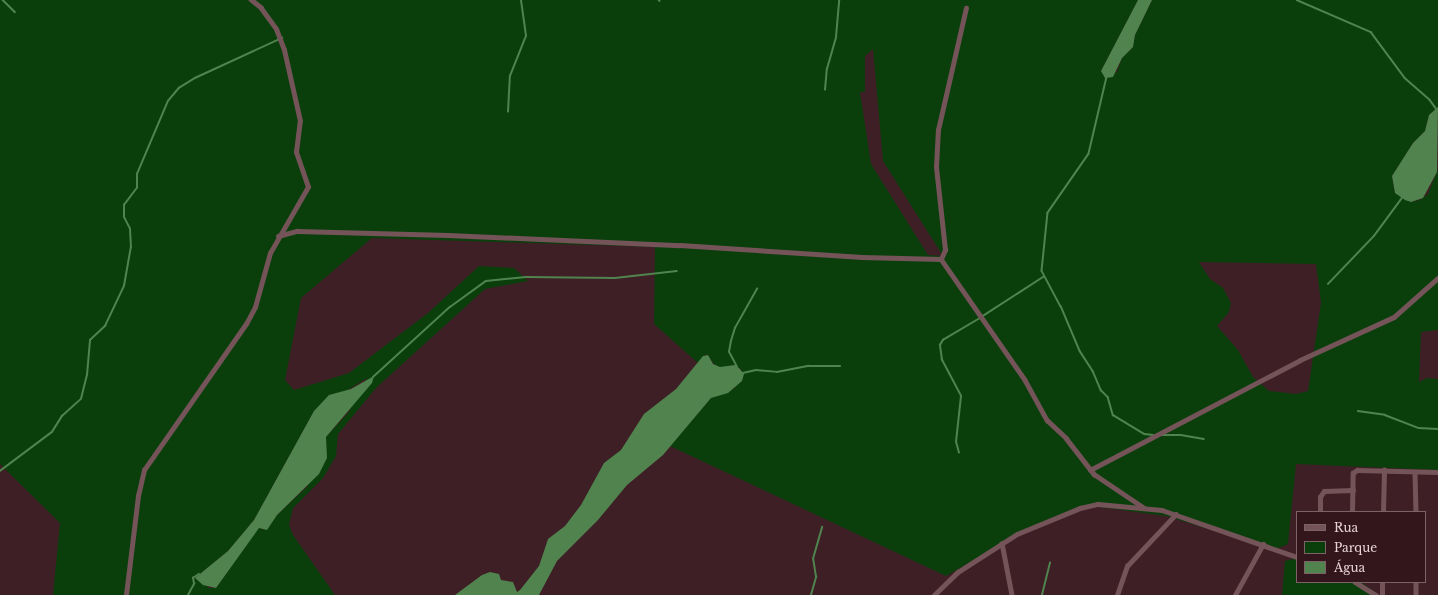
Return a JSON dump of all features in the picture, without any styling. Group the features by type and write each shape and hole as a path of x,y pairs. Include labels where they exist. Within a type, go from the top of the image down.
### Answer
{"street":[{"path":"126,595 138,496 144,470 246,324 255,307 270,253 278,236 299,206 308,187 296,152 300,121 284,50 276,29 261,8 251,0"},
{"path":"941,259 945,250 936,167 938,130 966,8"},
{"path":"278,236 297,231 448,235 680,245 869,257 941,259"},
{"path":"941,259 1025,380 1042,413 1066,438 1090,470 1102,482 1142,507"},
{"path":"1090,470 1300,360 1394,317 1438,278"},
{"path":"1352,511 1353,473 1357,470 1438,472"},
{"path":"1383,511 1384,470"},
{"path":"1415,472 1416,511"},
{"path":"1320,511 1320,497 1324,491 1353,490"},
{"path":"934,595 958,572 1002,543 1051,519 1087,506 1107,503 1142,507 1176,514 1296,557"},
{"path":"1117,595 1127,566 1176,514"},
{"path":"1002,543 1012,595"},
{"path":"1235,595 1263,544"},
{"path":"1357,583 1376,595"},
{"path":"1382,583 1382,595"},
{"path":"1416,583 1416,595"}],"green space":[{"path":"0,0 1138,0 1101,71 1106,78 1117,72 1122,58 1133,47 1135,35 1152,0 1438,0 1438,107 1429,115 1425,131 1413,143 1392,176 1395,193 1411,202 1420,200 1428,194 1438,169 1438,330 1421,332 1419,382 1427,378 1438,379 1438,470 1296,464 1288,544 1281,547 1273,549 1166,516 1084,505 1035,525 946,576 670,446 711,398 734,389 742,370 735,365 724,368 716,366 706,354 698,363 654,324 655,247 372,238 301,298 285,380 294,390 349,373 428,313 479,266 514,268 528,281 485,289 376,388 338,434 336,456 323,478 293,508 289,525 293,535 335,595 53,595 60,523 0,464","holes":["873,49 883,161 943,256 928,255 871,164 860,92 865,92 865,56","1199,262 1316,264 1321,303 1308,391 1296,394 1269,391 1253,377 1238,350 1217,326 1229,312 1231,303 1223,288 1210,279","367,378 348,413 326,437 326,449 307,487 277,515 270,525 264,530 259,527 216,588 209,588 195,578 228,551 254,520 314,411"]},
{"path":"1296,558 1296,583 1362,583 1379,595 1282,595 1285,561"}],"water":[{"path":"1138,0 1152,0 1135,35 1133,47 1122,58 1113,77 1105,78 1101,71"},
{"path":"1438,107 1437,172 1423,198 1411,202 1395,193 1392,176 1413,143 1425,131 1429,115"},
{"path":"708,355 713,364 720,367 735,365 739,368 744,374 742,381 728,393 711,398 663,455 627,485 598,520 557,561 539,595 455,595 482,575 490,572 499,574 501,580 513,582 517,592 520,590 539,566 548,539 565,526 581,505 604,463 621,450 644,414 676,389 703,356"},
{"path":"374,376 372,383 326,437 327,458 319,474 277,515 267,530 259,528 216,588 203,585 195,578 228,551 254,520 314,411 329,395 351,389"}],"waterway":[{"path":"3,0 15,12"},
{"path":"508,112 510,76 526,36 521,0"},
{"path":"825,90 827,69 836,37 839,0"},
{"path":"1297,0 1371,32 1405,78 1430,100 1438,111"},
{"path":"0,471 52,432 62,416 81,399 87,375 90,340 105,326 124,286 131,248 130,229 124,217 124,205 137,188 137,174 168,101 179,88 195,78 282,38"},
{"path":"1107,77 1089,154 1048,213 1042,271 1061,306 1080,351 1093,371 1101,390 1108,397 1113,415 1145,434 1153,435"},
{"path":"1328,284 1374,236 1402,198"},
{"path":"373,377 450,307 486,281 526,277 615,278 677,271"},
{"path":"983,316 1043,277"},
{"path":"737,367 729,352 731,341 735,328 757,289"},
{"path":"959,453 956,442 961,396 942,360 940,345 943,340 980,318"},
{"path":"743,373 756,370 777,372 808,366 840,366"},
{"path":"1358,411 1385,415 1419,428 1438,429"},
{"path":"1160,435 1181,435 1204,439"},
{"path":"811,595 816,577 813,559 822,527"},
{"path":"1042,595 1050,563"},
{"path":"188,595 194,584 193,578 199,574"}]}
